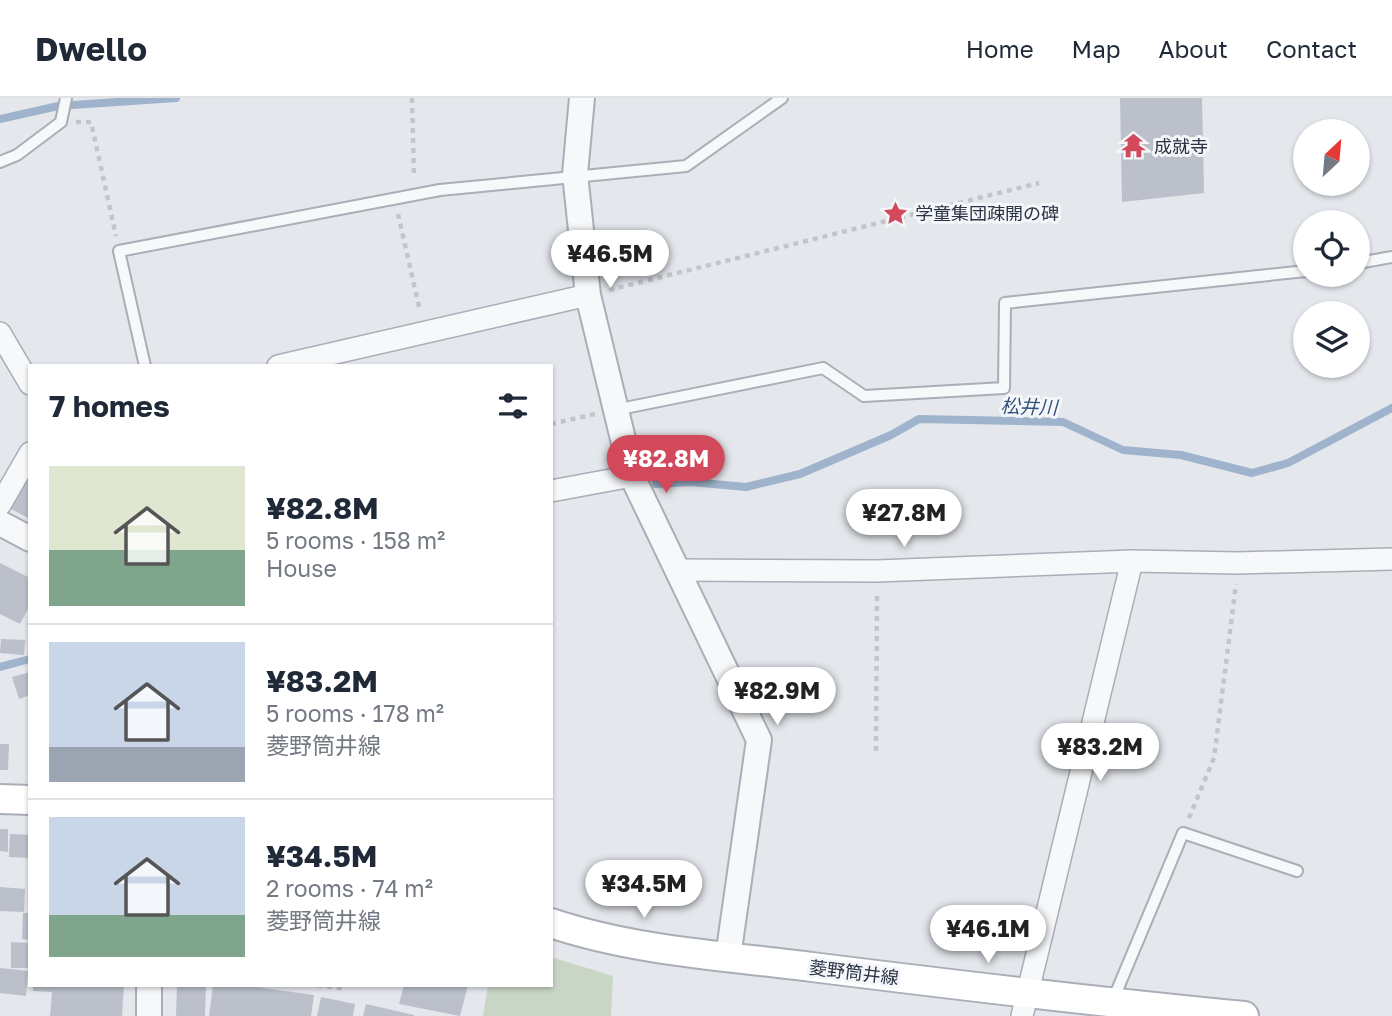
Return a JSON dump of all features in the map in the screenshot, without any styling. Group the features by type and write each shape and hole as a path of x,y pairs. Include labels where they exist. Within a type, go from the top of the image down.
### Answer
{"main road":[{"path":"0,799 28,800"},
{"name":"菱野筒井線","path":"553,924 593,937 1025,1005 1112,1003 1244,1016"}],"street":[{"path":"582,98 575,174 588,295 614,410 634,481 759,740 728,957"},
{"path":"287,364 588,295"},
{"path":"0,333 28,381"},
{"path":"0,505 28,456"},
{"path":"553,491 634,481"},
{"path":"0,523 28,538"},
{"path":"676,569 877,571 1132,561 1392,559"},
{"path":"1025,1005 1132,561"},
{"path":"149,987 149,1016"}],"lane":[{"path":"0,162 17,155 61,122 66,98"},
{"path":"145,364 119,251 414,195 575,174 687,166 782,98"},
{"path":"1370,262 1392,257"},
{"path":"614,410 823,368 864,396 1004,388 1005,303 1293,272"},
{"path":"1112,1003 1183,833 1297,871"}],"path":[{"path":"412,98 414,195"},
{"path":"61,122 91,122 119,251"},
{"path":"588,295 1039,184"},
{"path":"394,199 425,332"},
{"path":"553,424 614,410"},
{"path":"1183,833 1214,758 1238,562"},
{"path":"876,751 877,571"},
{"path":"331,987 345,989"}],"green space":[{"path":"553,958 613,976 611,1016 483,1016 488,987 553,987"}],"building":[{"path":"1120,98 1202,98 1204,193 1122,202"},
{"path":"28,476 28,518 11,509"},
{"path":"0,563 28,577 28,609 20,624 0,614"},
{"path":"1,639 25,640 24,655 0,653"},
{"path":"28,673 28,696 19,699 12,677"},
{"path":"0,744 9,744 8,770 0,770"},
{"path":"0,829 8,829 8,852 0,851"},
{"path":"10,834 28,835 28,858 9,857"},
{"path":"0,887 25,889 24,912 0,911"},
{"path":"23,913 28,913 28,940 22,939"},
{"path":"11,942 28,943 28,968 11,968"},
{"path":"0,968 28,971 26,996 0,993"},
{"path":"33,987 124,987 122,1016 50,1016 52,992 33,991"},
{"path":"177,987 206,987 205,1016 176,1016"},
{"path":"213,987 256,987 314,995 311,1016 209,1016"},
{"path":"403,987 467,987 460,1016 399,1004"},
{"path":"321,997 355,1004 353,1016 317,1016"},
{"path":"366,1004 414,1015 414,1016 363,1016"}],"waterway":[{"path":"0,119 58,106 176,98"},
{"name":"松井川","path":"656,484 691,482 746,487 800,474 891,435 919,419 1063,422 1123,450 1181,455 1252,473 1288,463 1392,408"},
{"name":"松井川","path":"0,667 28,660"}],"place":[{"name":"成就寺","path":"1134,146"},
{"name":"学童集団疎開の碑","path":"895,213"}]}
